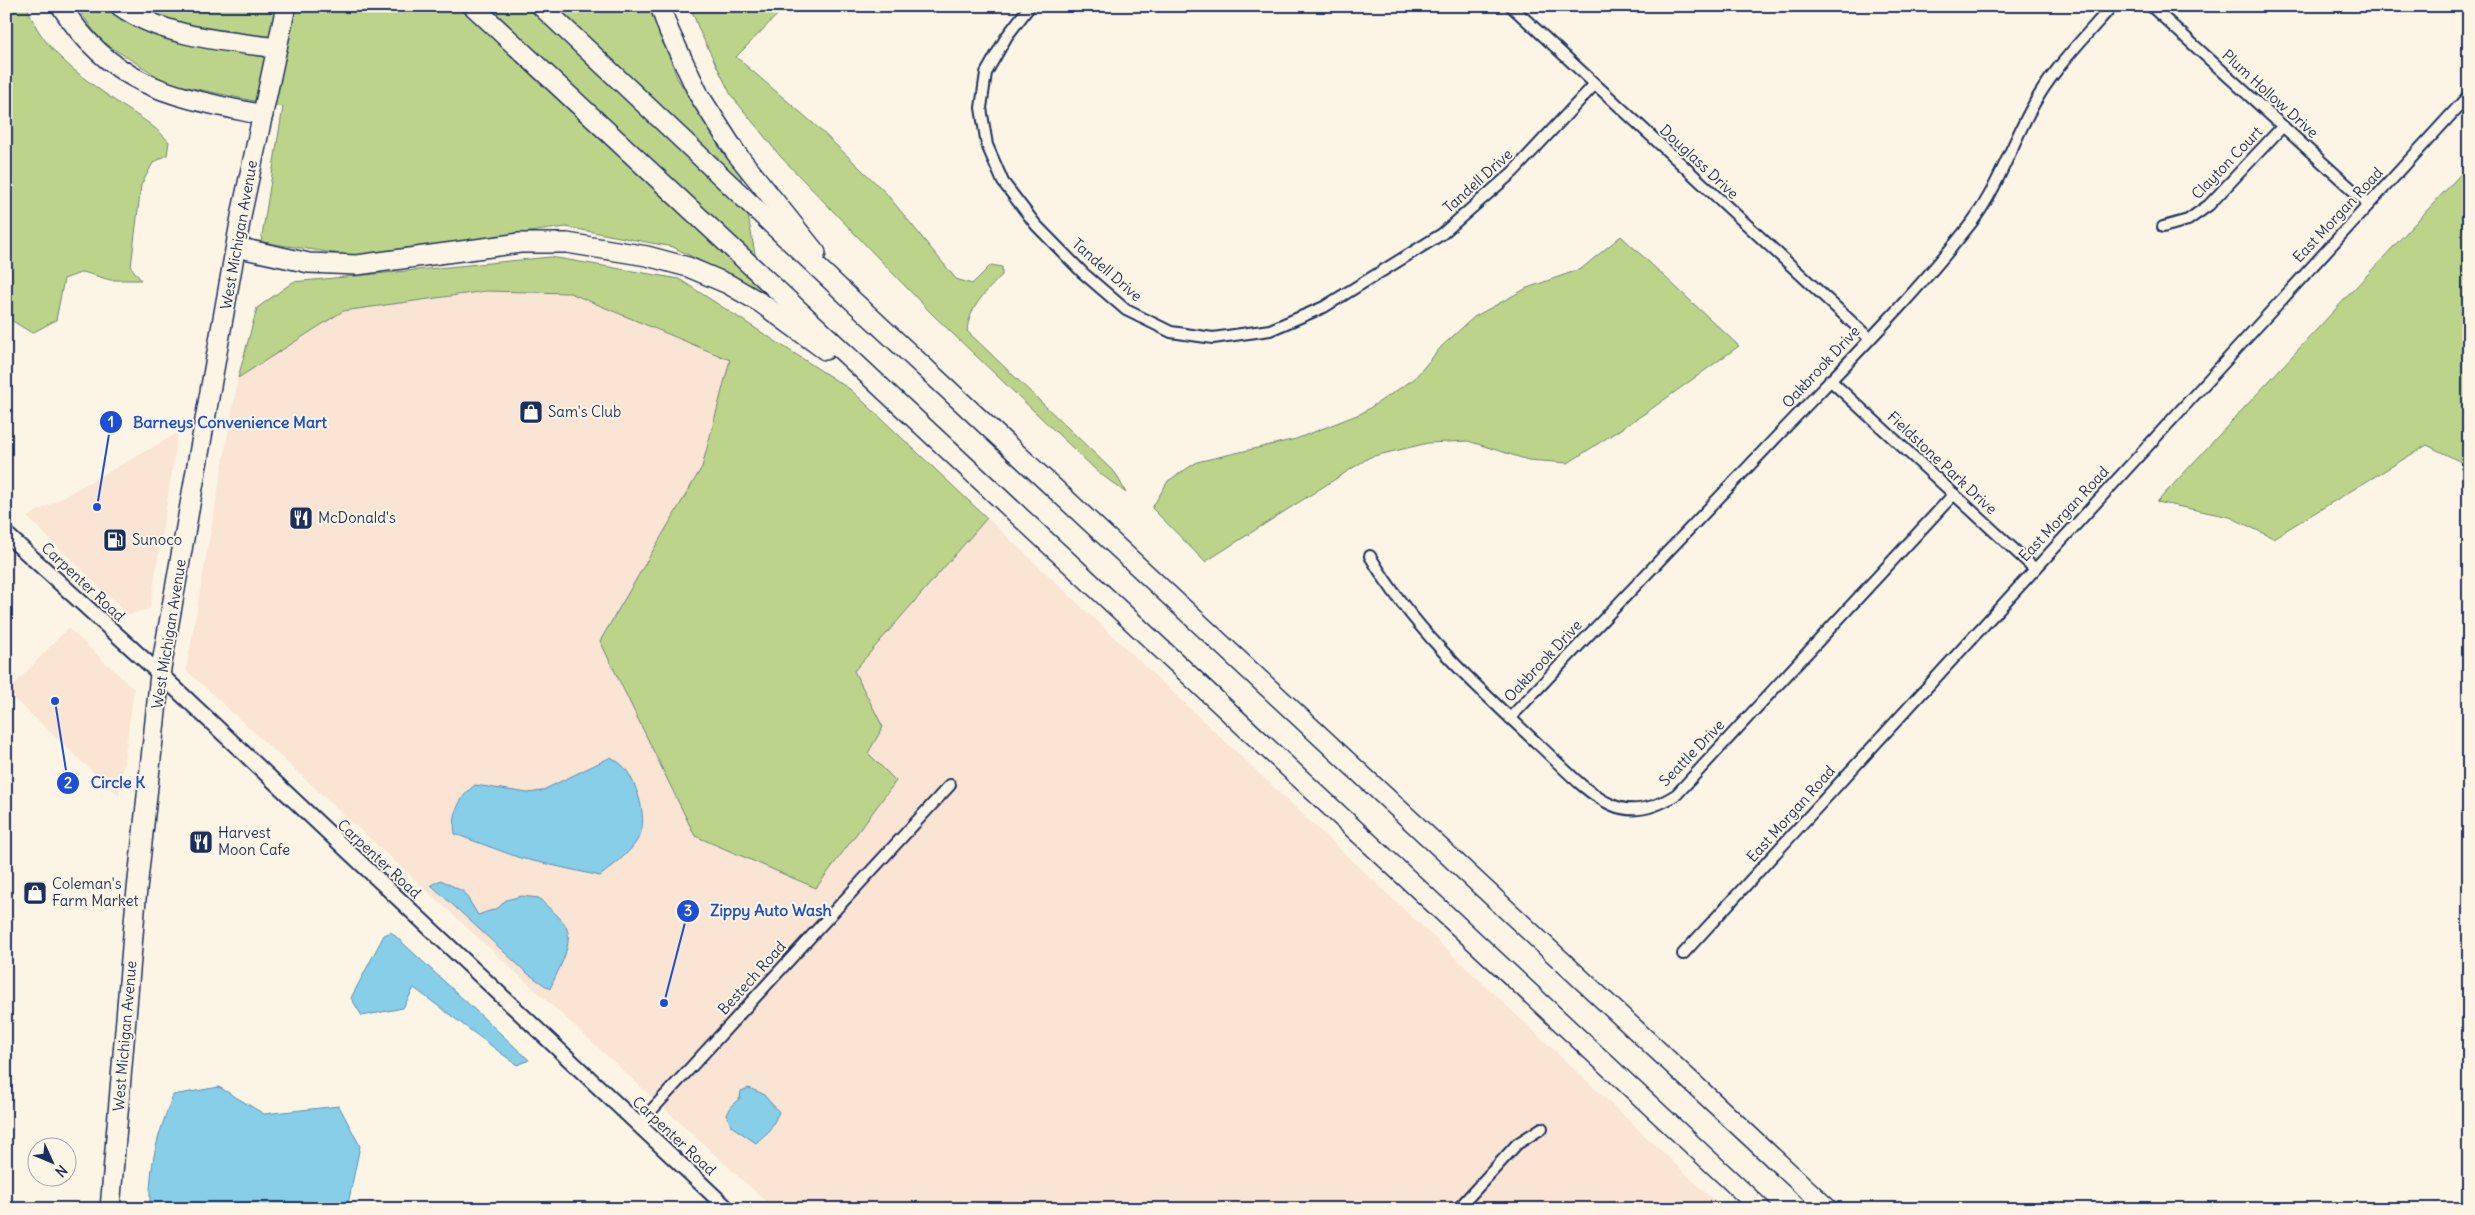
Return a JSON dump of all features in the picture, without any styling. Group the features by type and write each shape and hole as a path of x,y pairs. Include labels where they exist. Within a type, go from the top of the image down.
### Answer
{"highway":[{"path":"61,6 73,25 94,48 117,67 146,85 183,98 262,115"},
{"path":"120,6 132,16 152,24 210,38 277,48"},
{"name":"West Michigan Avenue","path":"110,1209 135,908 160,674 236,247 286,6"},
{"path":"473,6 1761,1209"},
{"path":"540,6 851,299 1828,1209"},
{"path":"660,6 669,31 699,95 736,153 851,299"},
{"path":"236,247 309,263 357,265 520,244 567,244 647,256 688,267 728,284 761,303 916,421"}],"main road":[{"name":"Carpenter Road","path":"6,534 160,674 728,1209"}],"street":[{"name":"Tandell Drive","path":"1030,6 1007,36 986,73 981,108 987,145 1003,182 1036,225 1083,273 1126,310 1171,332 1213,338 1270,330 1324,307 1442,234 1513,172 1594,85"},
{"name":"Douglass Drive","path":"1511,6 1868,338"},
{"name":"Oakbrook Drive","path":"1510,718 1830,380 1974,220 1996,185 2043,87 2060,64 2112,6"},
{"name":"Plum Hollow Drive","path":"2151,6 2368,204"},
{"name":"East Morgan Road","path":"1683,954 2034,568 2469,95"},
{"name":"Clayton Court","path":"2163,226 2188,220 2210,205 2283,126"},
{"name":"Fieldstone Park Drive","path":"1830,380 2034,568"},
{"name":"Seattle Drive","path":"1370,556 1387,583 1418,624 1437,645 1510,718 1583,785 1612,805 1628,809 1646,809 1663,803 1677,794 1954,494"},
{"name":"Bestech Road","path":"638,1125 950,786"},
{"path":"1458,1209 1517,1144 1542,1128"}],"shaded area":[{"path":"486,291 570,293 730,360 702,467 600,641 695,836 816,888 868,753 883,727 854,672 987,518 1723,1209 774,1209 186,670 238,378 343,311"},
{"path":"178,433 150,608 129,615 27,517"},
{"path":"68,628 134,689 119,796 7,692"}],"green space":[{"path":"6,6 27,6 41,35 63,60 88,81 150,124 169,142 167,155 153,163 141,185 131,267 141,280 110,280 83,272 64,279 56,320 32,333 6,317"},
{"path":"76,6 652,6 677,78 740,172 762,292 673,247 566,227 354,256 261,242 283,107 168,83 101,41"},
{"path":"690,6 786,6 736,57 814,124 885,192 956,279 972,284 991,265 1002,267 1002,275 984,294 975,307 968,322 967,331 1116,474 1126,493 1098,472 932,314 780,156 731,95 700,32"},
{"path":"2469,165 2469,466 2427,445 2273,538 2230,517 2157,502"},
{"path":"1621,236 1739,346 1647,412 1568,463 1528,460 1468,441 1428,443 1370,457 1205,562 1152,508 1168,481 1197,462 1296,439 1362,413 1414,379 1442,346 1474,317 1527,288 1581,269"},
{"path":"551,257 679,279 851,390 987,518 854,671 883,727 868,753 896,781 816,888 695,836 600,641 702,467 730,360 570,293 486,291 343,311 238,378 257,308 293,282"}],"water":[{"path":"611,757 628,772 636,789 643,819 637,841 623,857 600,876 520,858 455,834 454,827 458,806 469,790 475,785 528,793 541,791"},
{"path":"441,880 464,892 478,915 498,908 506,900 522,896 539,898 558,916 564,923 568,938 564,956 550,989 527,973 431,885"},
{"path":"391,932 529,1060 517,1065 414,988 403,1008 362,1016 351,998 384,935"},
{"path":"219,1087 264,1114 339,1106 360,1146 347,1209 150,1209 151,1178 155,1150 173,1095"},
{"path":"749,1088 763,1094 779,1112 770,1130 756,1143 731,1126 727,1115 732,1105 740,1098 741,1091"}],"place":[{"name":"Sam's Club","path":"531,412"},
{"name":"Barneys Convenience Mart","path":"97,507"},
{"name":"McDonald's","path":"301,518"},
{"name":"Sunoco","path":"115,540"},
{"name":"Circle K","path":"55,701"},
{"name":"Harvest Moon Cafe","path":"201,842"},
{"name":"Coleman's Farm Market","path":"35,893"},
{"name":"Zippy Auto Wash","path":"664,1003"}]}
